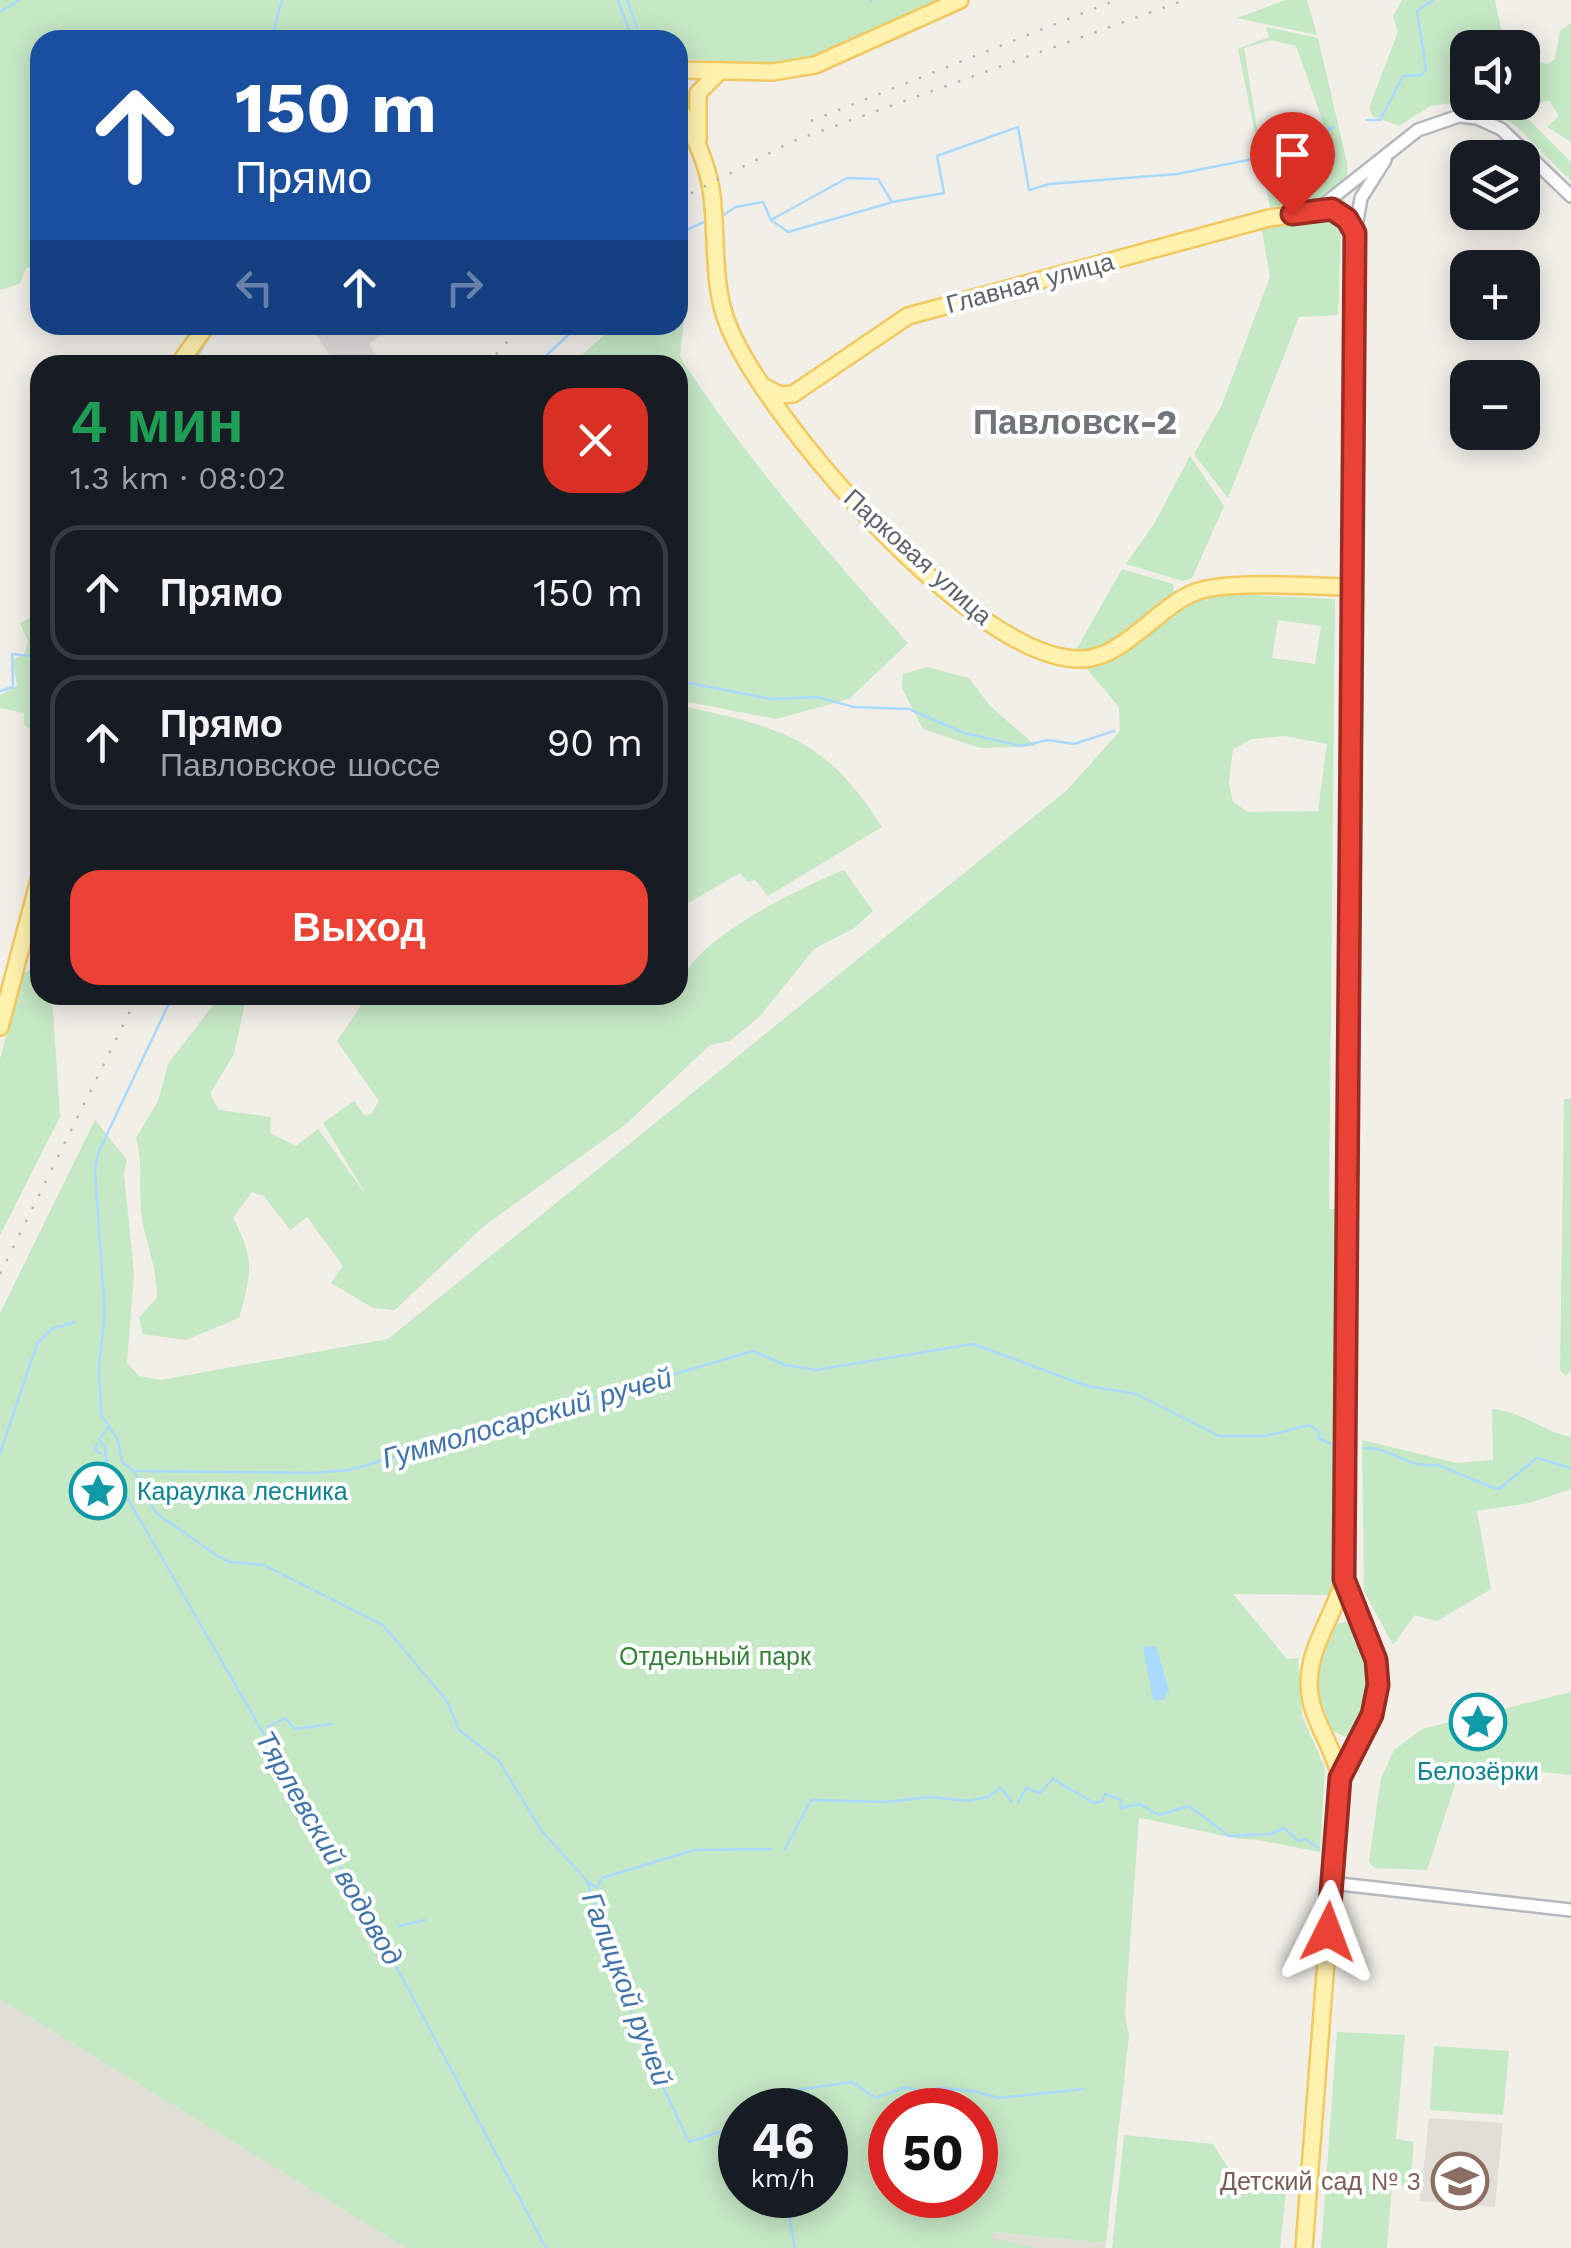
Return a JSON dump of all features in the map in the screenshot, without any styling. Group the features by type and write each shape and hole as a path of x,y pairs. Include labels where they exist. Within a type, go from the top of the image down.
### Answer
{"main road":[{"path":"688,69 774,72 814,65 960,0"},
{"path":"688,79 698,93 720,71"},
{"name":"Парковая улица","path":"698,93 698,144 712,204 725,318 762,386 843,491 948,591 991,626 1058,655 1080,659 1102,654 1176,602 1206,588 1352,587"},
{"name":"Парковая улица","path":"688,124 698,144"},
{"path":"1304,2248 1340,1778 1377,1701 1378,1672 1344,1579 1355,233 1342,214 1318,209"},
{"name":"Главная улица","path":"792,394 908,316 1240,226 1318,209"},
{"path":"762,386 780,395 792,394"},
{"path":"780,412 792,394"},
{"path":"0,1026 30,914"},
{"path":"1340,1778 1311,1700 1309,1669 1344,1579"},
{"path":"1328,1622 1358,1620"},
{"path":"1325,1734 1344,1740 1361,1735"}],"street":[{"path":"1318,209 1364,170 1435,121 1477,118 1510,136 1571,196"},
{"path":"1355,233 1364,190 1387,156"},
{"path":"1331,1882 1571,1910"}],"shaded area":[{"path":"316,335 382,335 369,344 375,355 330,355"},
{"path":"0,1999 406,2248 0,2248"},
{"name":"Детский сад № 3","path":"1429,2118 1503,2123 1495,2207 1420,2201"},
{"path":"983,2231 1106,2243 1105,2248 984,2248"}],"green space":[{"path":"0,0 942,0 807,59 759,65 688,59 688,30 30,30 30,267 26,268 20,284 0,290"},
{"path":"1285,0 1307,0 1317,35 1237,18"},
{"path":"1402,0 1495,0 1501,30 1450,30 1450,103 1430,106 1399,126 1373,116 1369,108 1398,32 1393,16"},
{"path":"1571,23 1571,142 1547,127 1559,116 1549,101 1540,102 1540,62 1547,64 1555,59 1560,31"},
{"path":"1266,27 1318,38 1347,163 1347,176 1316,200 1270,207 1238,49 1269,37","holes":["1271,40 1296,46 1327,133 1290,153 1280,150 1262,158 1244,48"]},
{"path":"1506,120 1529,120 1571,162 1571,181 1540,150 1540,140 1530,140"},
{"path":"1322,218 1341,227 1338,315 1299,317 1228,498 1194,454 1222,405 1270,277 1261,226"},
{"path":"604,335 682,335 680,355 582,355"},
{"path":"688,369 760,469 908,643 849,699 776,719 688,702"},
{"path":"1190,456 1224,506 1192,578 1183,581 1126,564 1154,524"},
{"path":"1122,569 1173,584 1175,595 1104,647 1075,652"},
{"name":"Отдельный парк","path":"1214,593 1335,599 1329,1209 1337,1209 1335,1579 1333,1595 1233,1594 1287,1659 1298,1658 1302,1716 1325,1768 1320,1852 1139,1818 1125,2013 1129,2036 1106,2243 994,2232 991,2238 1036,2248 406,2248 0,1999 0,1313 95,1120 127,1160 124,1173 134,1273 127,1363 139,1376 161,1380 388,1339 1067,790 1120,731 1119,707 1085,667 1206,596 1205,601","holes":["1278,620 1321,626 1315,664 1272,658","1285,736 1327,744 1318,811 1248,812 1233,802 1229,783 1233,749 1252,739"]},
{"path":"30,618 30,729 24,725 24,713 0,708 0,695 17,686 13,660 25,653 28,641 20,623"},
{"path":"927,667 969,678 990,706 1036,746 980,748 923,729 902,688 903,674"},
{"path":"688,707 771,729 819,754 861,797 882,827 768,896 755,880 748,882 740,873 688,903"},
{"path":"844,870 873,911 853,929 814,949 760,1016 730,1041 710,1045 626,1124 484,1226 395,1310 373,1308 331,1283 343,1266 307,1217 290,1230 264,1196 252,1192 233,1218 245,1245 249,1267 239,1318 186,1340 143,1334 139,1318 157,1297 141,1210 136,1138 158,1101 168,1064 213,1005 245,1005 234,1054 210,1094 219,1110 271,1117 270,1133 296,1146 318,1129 367,1196 323,1123 354,1101 364,1115 371,1114 379,1101 337,1041 361,1005 688,1005 688,969 697,957 743,921"},
{"path":"30,970 30,1005 53,1005 60,1117 0,1235 0,1059 23,974"},
{"path":"1564,1099 1571,1099 1571,1371 1566,1376 1560,1370"},
{"path":"1492,1409 1571,1437 1571,1489 1530,1503 1477,1511 1491,1589 1437,1621 1415,1615 1393,1645 1364,1591 1362,1440 1457,1463 1493,1460"},
{"path":"1345,1622 1359,1630 1367,1641 1372,1673 1359,1722 1354,1734 1346,1737 1327,1728 1318,1676 1326,1638 1333,1625"},
{"path":"1571,1692 1571,1775 1462,1764 1427,1870 1374,1868 1369,1861 1381,1778 1394,1750 1422,1729"},
{"path":"1337,2032 1405,2035 1396,2139 1414,2142 1410,2187 1392,2186 1387,2248 1321,2248"},
{"path":"1434,2046 1509,2051 1503,2115 1430,2110"},
{"path":"1124,2135 1213,2144 1232,2174 1287,2180 1280,2248 1112,2248"}],"water":[{"path":"1156,1646 1169,1690 1164,1700 1153,1700 1143,1647"}],"waterway":[{"path":"0,12 19,0"},
{"path":"274,30 282,0"},
{"path":"618,0 629,30"},
{"path":"627,0 637,27"},
{"path":"1367,120 1380,120 1403,76 1422,75 1426,68 1417,11 1433,0"},
{"path":"719,218 736,207 763,202 771,220 847,178 878,179 892,202 944,193 937,156 1018,127 1029,190 1050,184 1177,174 1253,159"},
{"path":"1264,156 1334,127"},
{"path":"771,220 788,232 890,203"},
{"path":"688,229 706,221"},
{"path":"547,355 568,335"},
{"path":"198,355 203,347"},
{"path":"0,691 13,687 12,654 30,656"},
{"path":"688,683 771,699 817,697 854,707 909,709 964,733 1021,746 1048,740 1074,744 1114,731"},
{"name":"Гуммолосарский ручей","path":"168,1005 98,1153 95,1171 105,1314 99,1364 101,1415 118,1440 122,1462 133,1471 350,1470 753,1351 785,1365 816,1370 973,1344 1087,1386 1136,1394 1219,1436 1265,1436 1310,1425 1319,1432 1318,1438 1331,1444"},
{"path":"0,1454 37,1344 52,1329 74,1322"},
{"name":"Тярлевский водовод","path":"108,1428 99,1440 105,1447 106,1461 377,1930 546,2248"},
{"name":"Тярлевский водовод","path":"97,1444 95,1450 102,1454"},
{"name":"Гуммолосарский ручей","path":"1364,1448 1385,1451 1417,1464 1440,1466 1499,1489 1537,1458 1571,1468"},
{"name":"Галицкой ручей","path":"134,1472 156,1513 216,1555 229,1562 264,1565 383,1625 447,1701 459,1730 499,1761 541,1830 587,1881 639,2036 689,2142 718,2132"},
{"path":"267,1727 285,1718 295,1729 332,1724"},
{"path":"1018,1803 1026,1788 1040,1793 1053,1779 1094,1803 1102,1801 1105,1794 1121,1800 1121,1808 1140,1804 1159,1815 1189,1806 1229,1836 1271,1834 1284,1828 1298,1841 1305,1839 1319,1848"},
{"path":"785,1849 811,1800 887,1802 929,1797 968,1801 988,1797 1001,1788 1011,1801"},
{"path":"587,1881 597,1888 602,1878 694,1850 772,1849"},
{"path":"399,1926 425,1920"},
{"path":"810,2088 852,2082 875,2098 906,2087 925,2093 938,2088 973,2091 999,2098 1084,2089"},
{"name":"Галицкой ручей","path":"789,2218 795,2248"}],"railway":[{"path":"811,121 1116,0"},
{"path":"688,195 793,141 1185,0"},
{"path":"495,355 514,335"},
{"path":"0,1274 133,1005"}],"place":[{"name":"Караулка лесника","path":"98,1491"},
{"name":"Белозёрки","path":"1478,1722"},
{"name":"Детский сад № 3","path":"1460,2181"}],"district":[{"name":"Павловск-2","path":"1075,422"}],"route":[{"path":"1292,214 1332,209 1347,219 1355,233 1344,1579 1376,1660 1378,1685 1372,1715 1340,1778 1328,1932"}]}
